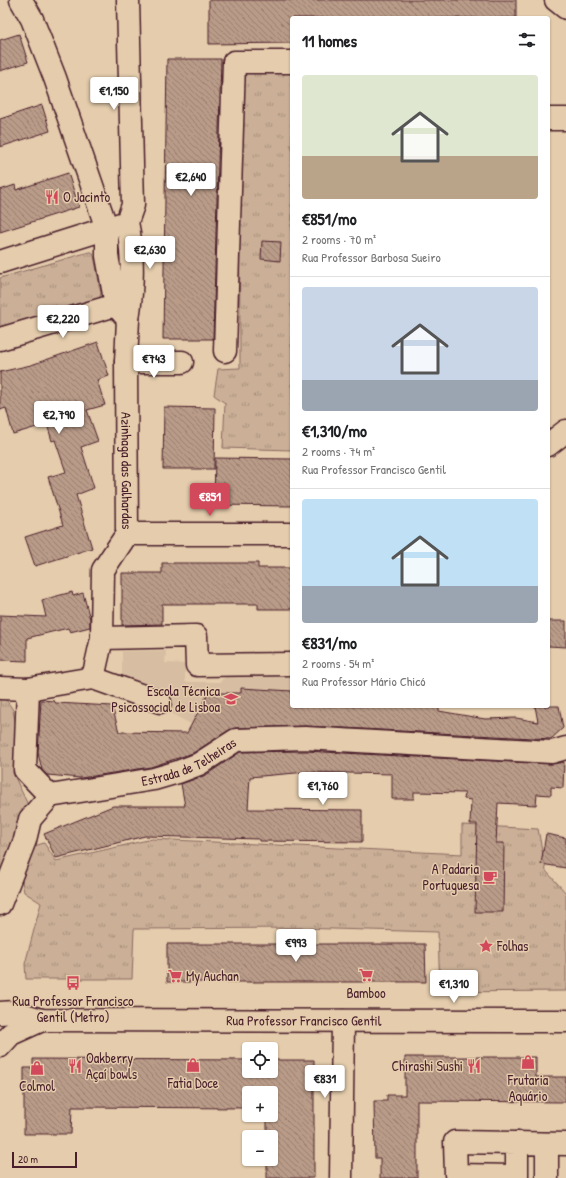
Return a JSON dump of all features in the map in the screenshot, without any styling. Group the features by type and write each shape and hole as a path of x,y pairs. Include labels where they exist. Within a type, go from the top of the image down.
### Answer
{"street":[{"name":"Azinhaga das Galhardas","path":"20,0 32,20 117,225"},
{"name":"Azinhaga das Galhardas","path":"93,678 102,638 103,570 128,534 126,362 122,312 107,256 117,225 132,205 128,0"},
{"path":"556,0 566,8"},
{"path":"225,352 234,62 290,62"},
{"path":"550,119 566,120"},
{"path":"0,262 117,225"},
{"path":"0,339 122,312"},
{"path":"126,362 182,362"},
{"path":"550,443 566,431"},
{"path":"128,534 290,534"},
{"path":"102,638 196,636 197,665 290,664"},
{"path":"0,688 28,689 93,678 160,702"},
{"path":"0,904 25,840 30,819 50,796 25,770 28,689"},
{"name":"Estrada de Telheiras","path":"50,796 154,778 178,772 199,764 236,740 305,738 552,752 566,748"},
{"name":"Rua Professor Francisco Gentil","path":"0,1013 14,1012 42,1020 566,1021"},
{"name":"Rua Professor Francisco Gentil","path":"0,1046 11,1034 42,1020"},
{"path":"341,1178 343,1021"},
{"path":"517,1143 556,1144 547,1178"}],"shaded area":[{"name":"Escola Técnica Psicossocial de Lisboa","path":"122,651 166,651 165,663 185,664 185,682 220,682 226,676 290,675 290,708 310,708 311,735 222,741 165,710 173,695 122,675"}],"green space":[{"path":"239,69 290,70 290,450 223,448 225,403 214,395 218,369 240,368"},
{"path":"92,252 94,256 101,293 99,299 0,328 0,278"},
{"path":"0,698 7,701 13,710 19,743 13,773 28,805 0,904"},
{"path":"462,825 538,829 546,871 566,893 566,991 440,992 438,932 299,928 134,929 132,979 26,979 25,964 41,903 24,892 19,865 28,848 44,843 56,861 152,839 462,854"}],"building":[{"path":"209,0 516,0 516,16 290,16 290,43 209,44"},
{"path":"19,34 28,62 0,71 0,40"},
{"path":"167,59 221,59 213,339 163,339"},
{"path":"42,105 50,131 0,147 0,119"},
{"path":"68,173 79,207 0,232 0,190 15,185 16,190"},
{"path":"262,241 281,242 280,261 261,259"},
{"path":"98,342 109,376 97,380 105,405 87,410 98,441 81,447 94,488 76,495 92,548 35,566 25,537 63,525 48,477 66,472 55,440 52,441 47,424 13,434 6,408 0,410 0,372 31,365"},
{"path":"164,407 215,408 214,469 163,469"},
{"path":"215,458 290,459 290,506 214,505"},
{"path":"162,563 258,563 258,568 290,568 290,609 258,609 258,604 162,604 162,624 122,625 122,573 162,573"},
{"path":"72,592 73,596 83,593 90,619 90,627 70,632 68,628 27,638 27,661 0,660 0,615 46,617 42,600"},
{"path":"550,621 566,621 566,647 550,646"},
{"path":"241,688 290,691 290,708 439,708 439,711 485,719 516,718 538,722 535,708 550,708 550,706 559,706 563,728 551,739 306,726 236,728 229,730 193,753 151,767 81,778 47,775 42,770 38,753 41,700 54,701 56,703 112,706 119,732 187,733 208,693 241,693"},
{"path":"305,751 551,764 564,762 563,788 551,787 551,795 537,794 536,805 498,803 496,843 504,843 503,912 475,912 477,824 470,824 471,800 464,799 465,793 414,792 414,799 392,799 392,774 307,772 250,777 248,809 362,810 362,842 259,841 259,839 145,836 56,858 44,834 113,806 185,806 181,784 206,775 240,752"},
{"path":"546,834 566,838 566,868 541,864"},
{"path":"167,944 425,944 426,982 167,982"},
{"path":"405,1057 536,1057 536,1077 566,1077 566,1102 417,1101 417,1178 380,1178 380,1158 375,1158 374,1101 387,1101 387,1095 405,1095"},
{"path":"33,1059 242,1060 242,1078 278,1078 278,1060 314,1060 314,1178 267,1178 267,1166 278,1166 278,1130 267,1130 267,1122 278,1122 278,1086 242,1086 242,1108 72,1107 71,1134 24,1134 24,1068 33,1068"}],"place":[{"name":"O Jacinto","path":"52,197"},
{"name":"Escola Técnica Psicossocial de Lisboa","path":"231,699"},
{"name":"A Padaria Portuguesa","path":"490,877"},
{"name":"Folhas","path":"486,946"},
{"name":"Bamboo","path":"366,975"},
{"name":"My Auchan","path":"175,976"},
{"name":"Rua Professor Francisco Gentil (Metro)","path":"73,983"},
{"name":"Frutaria Aquário","path":"528,1062"},
{"name":"Fatia Doce","path":"193,1065"},
{"name":"Oakberry Açaí bowls","path":"75,1066"},
{"name":"Chirashi Sushi","path":"474,1066"},
{"name":"Colmol","path":"37,1068"}]}
